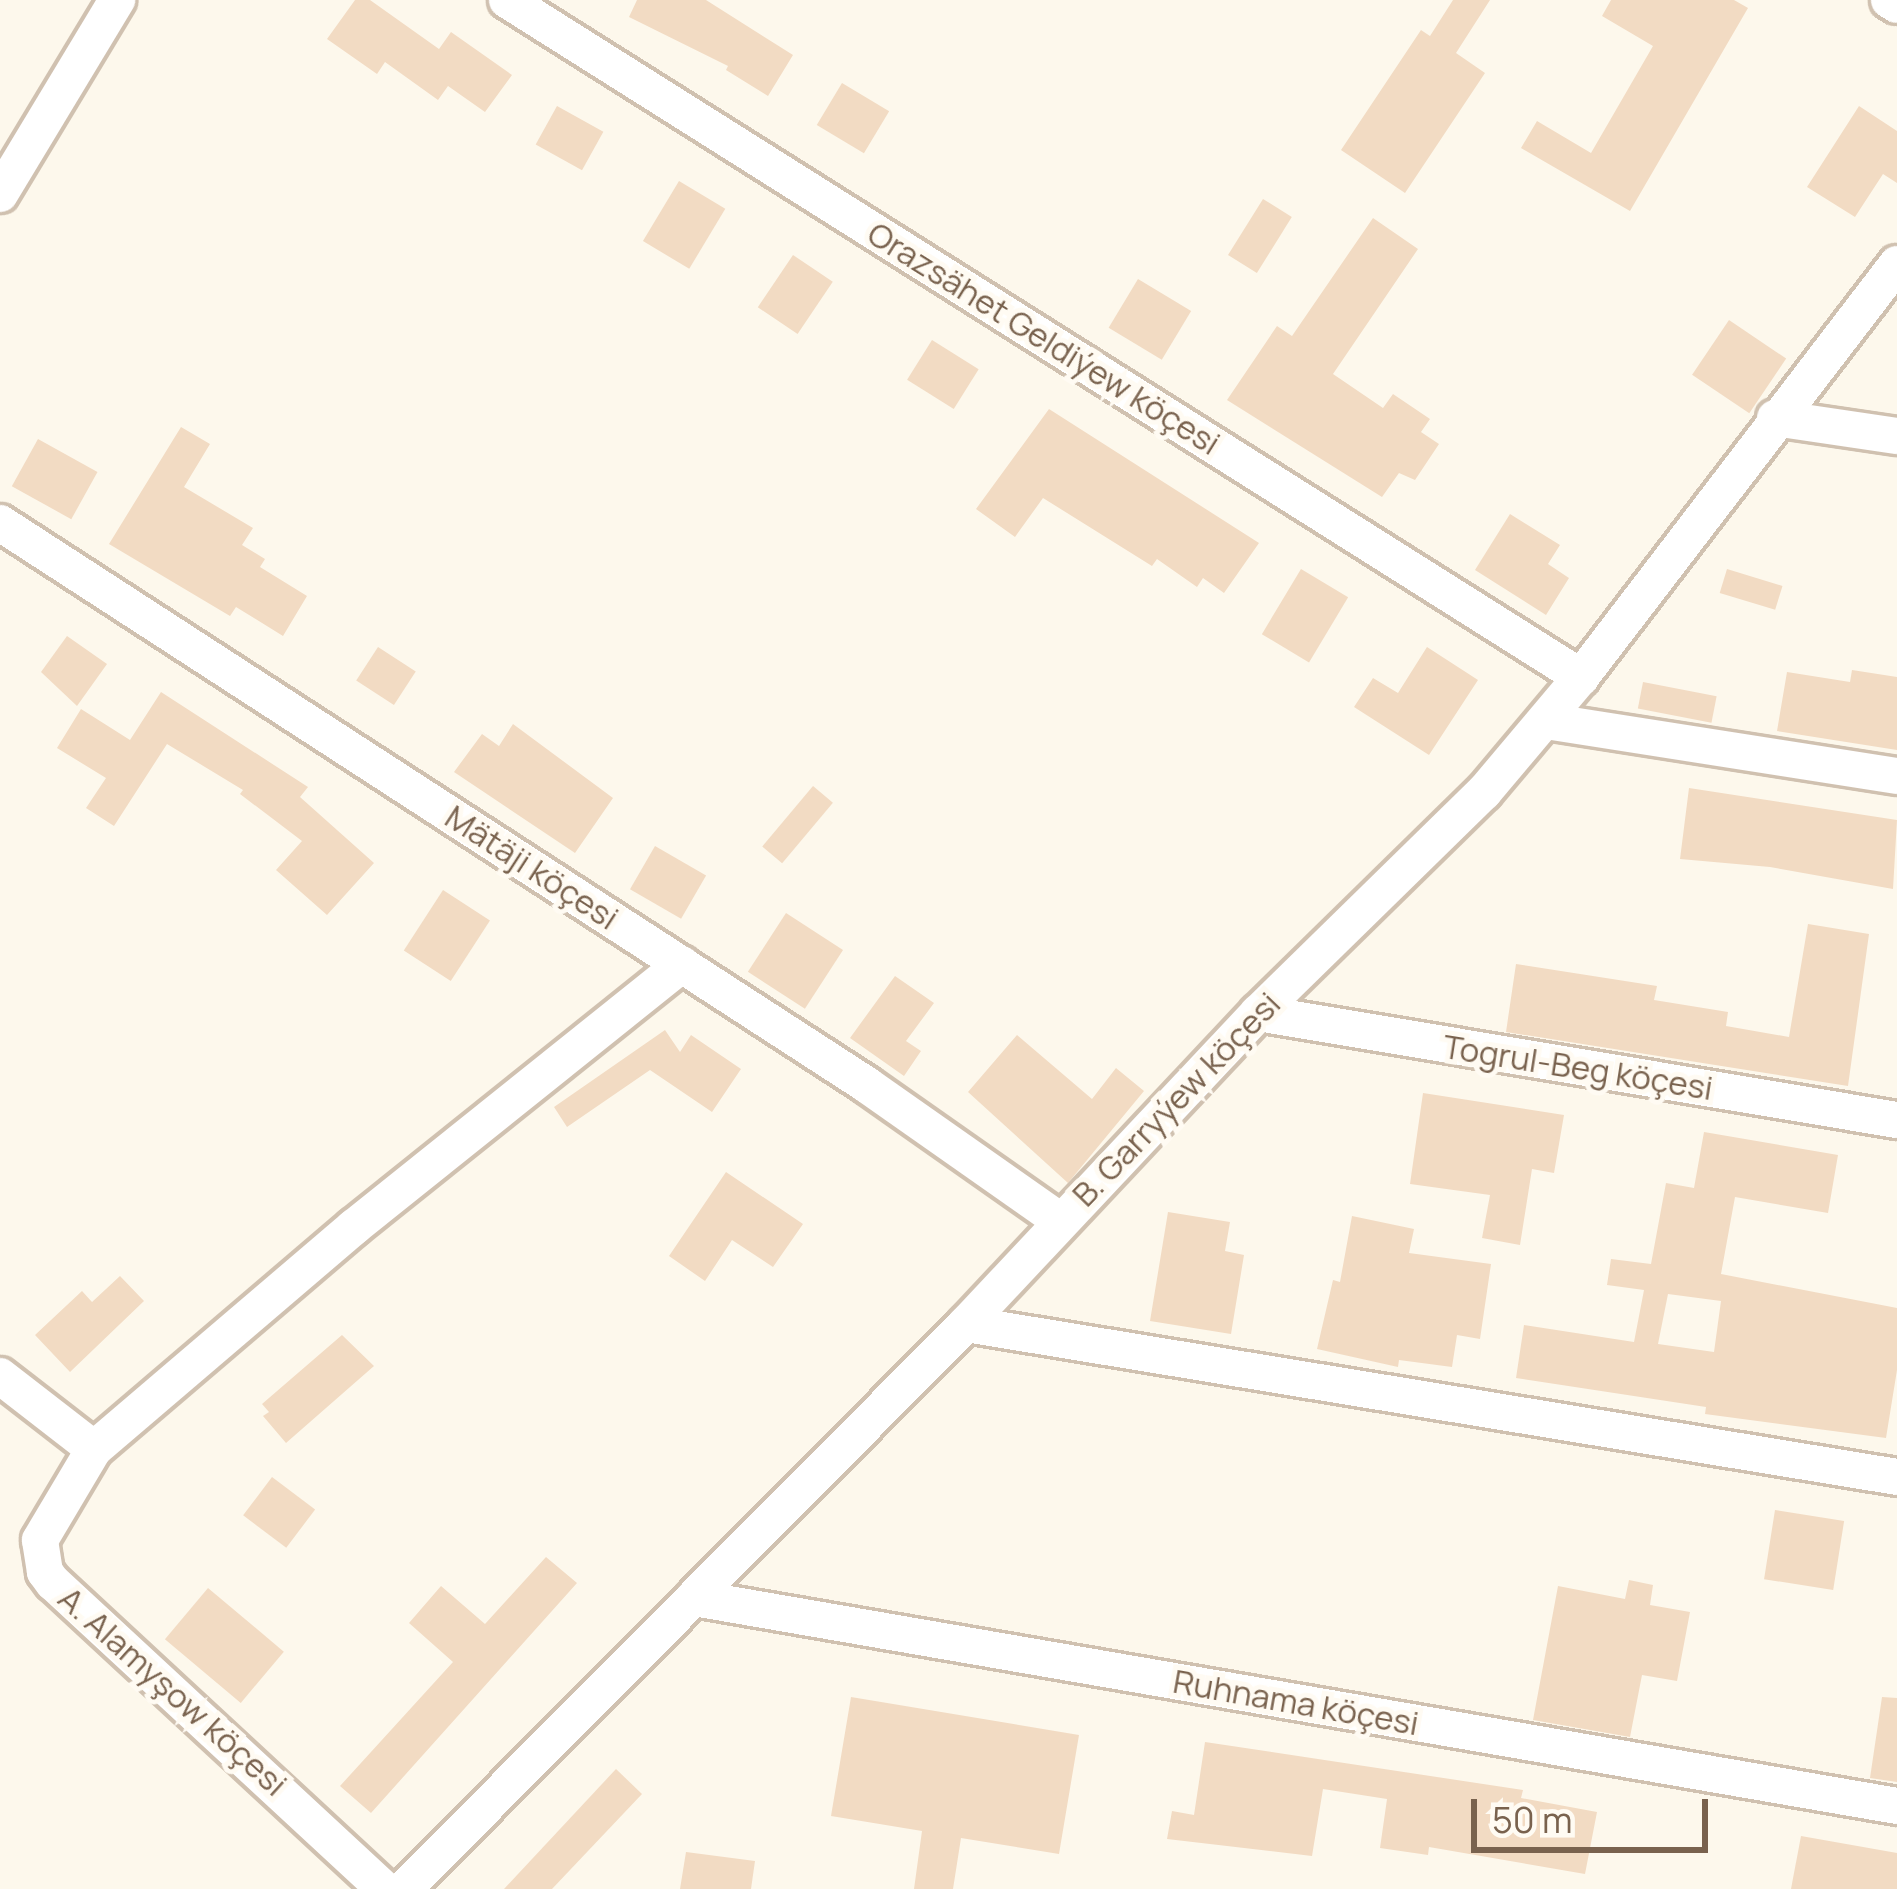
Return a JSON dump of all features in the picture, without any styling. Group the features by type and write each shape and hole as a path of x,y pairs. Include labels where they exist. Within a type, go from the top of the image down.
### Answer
{"street":[{"path":"0,194 117,0"},
{"name":"Orazsähet Geldiýew köçesi","path":"507,0 1581,677"},
{"path":"1888,0 1897,5"},
{"name":"B. Garryýew köçesi","path":"404,1889 966,1324 1258,1013 1484,793 1581,677 1897,264"},
{"path":"1775,418 1897,436"},
{"name":"Mätäji köçesi","path":"0,523 867,1084 1059,1220"},
{"path":"1546,721 1897,776"},
{"name":"A. Alamyşow köçesi","path":"384,1889 45,1572 40,1553 45,1526 94,1449 354,1227 682,964"},
{"name":"Togrul-Beg köçesi","path":"1258,1013 1897,1120"},
{"path":"966,1324 1897,1477"},
{"path":"0,1376 94,1449"},
{"name":"Ruhnama köçesi","path":"694,1598 1897,1806"}],"building":[{"path":"355,0 370,0 439,49 451,32 512,75 485,112 448,86 438,100 385,62 377,74 327,39"},
{"path":"637,0 706,0 793,55 768,96 726,70 728,66 629,17"},
{"path":"1453,0 1490,0 1456,53 1485,73 1405,193 1341,150 1421,30 1430,36"},
{"path":"1611,0 1734,0 1748,8 1630,211 1521,148 1537,121 1591,153 1653,46 1602,16"},
{"path":"842,83 889,111 864,153 817,125"},
{"path":"557,106 603,132 582,170 536,144"},
{"path":"1859,106 1897,131 1897,183 1883,174 1855,217 1807,187"},
{"path":"679,181 725,209 689,269 643,241"},
{"path":"1263,199 1292,217 1257,273 1228,255"},
{"path":"1373,218 1418,249 1333,374 1383,408 1393,394 1430,419 1421,432 1439,444 1415,480 1399,473 1382,497 1227,400 1277,326 1292,336"},
{"path":"793,255 833,282 798,334 758,307"},
{"path":"1138,279 1191,311 1162,360 1109,328"},
{"path":"1729,320 1786,359 1749,413 1692,375"},
{"path":"932,340 979,369 954,409 907,380"},
{"path":"1049,409 1259,543 1224,593 1203,578 1197,587 1157,559 1152,566 1043,498 1015,537 976,509"},
{"path":"181,427 210,444 184,487 253,528 242,545 265,559 260,567 307,596 283,636 236,607 230,616 109,544"},
{"path":"38,439 97,472 71,519 12,486"},
{"path":"1510,514 1560,545 1548,564 1569,578 1546,615 1475,570"},
{"path":"1301,569 1348,597 1309,662 1262,634"},
{"path":"1727,569 1782,586 1775,610 1720,593"},
{"path":"67,636 107,664 77,706 41,672"},
{"path":"378,647 416,672 394,705 356,681"},
{"path":"1427,647 1478,680 1429,755 1354,707 1373,678 1398,693"},
{"path":"1852,670 1897,677 1897,750 1777,731 1787,672 1850,682"},
{"path":"1643,682 1717,696 1711,723 1638,709"},
{"path":"161,692 308,787 300,797 374,863 327,915 276,870 302,841 240,794 243,790 167,744 114,826 86,808 106,778 57,748 81,709 130,740"},
{"path":"513,724 613,798 575,853 454,772 482,734 499,746"},
{"path":"813,786 833,803 782,863 762,847"},
{"path":"1689,788 1897,820 1893,889 1770,867 1680,859"},
{"path":"655,846 706,875 681,919 630,889"},
{"path":"443,890 490,920 451,981 404,950"},
{"path":"786,913 843,950 805,1009 748,972"},
{"path":"1808,924 1869,934 1848,1086 1506,1032 1516,964 1657,986 1654,1000 1728,1012 1726,1026 1789,1037"},
{"path":"895,976 934,1003 906,1041 921,1051 904,1076 850,1038"},
{"path":"665,1030 680,1052 691,1035 741,1069 712,1112 650,1070 567,1127 554,1107"},
{"path":"1017,1035 1092,1099 1116,1068 1144,1091 1068,1183 968,1092"},
{"path":"1423,1093 1564,1115 1554,1173 1532,1169 1520,1245 1482,1238 1490,1195 1410,1184"},
{"path":"1704,1132 1838,1155 1828,1213 1735,1197 1721,1274 1897,1308 1897,1370 1886,1438 1705,1414 1706,1407 1516,1378 1524,1325 1634,1342 1644,1290 1607,1285 1611,1259 1651,1264 1666,1183 1694,1188","holes":["1668,1294 1721,1301 1714,1352 1658,1344"]},
{"path":"726,1172 803,1224 773,1267 732,1240 705,1281 669,1256"},
{"path":"1168,1212 1230,1222 1225,1251 1244,1255 1231,1334 1150,1321"},
{"path":"1352,1216 1414,1229 1409,1253 1491,1264 1480,1339 1457,1335 1452,1367 1399,1360 1398,1367 1317,1349 1333,1280 1340,1282"},
{"path":"120,1276 144,1301 70,1372 35,1335 82,1291 92,1302"},
{"path":"342,1335 374,1366 286,1443 263,1416 269,1412 262,1404"},
{"path":"272,1477 315,1509 286,1548 243,1515"},
{"path":"1775,1510 1844,1521 1833,1590 1764,1579"},
{"path":"546,1557 577,1583 371,1813 340,1786 453,1662 409,1623 441,1586 485,1624"},
{"path":"1629,1580 1653,1585 1650,1605 1690,1612 1677,1681 1642,1675 1630,1737 1533,1720 1558,1586 1625,1599"},
{"path":"208,1588 284,1652 241,1703 165,1639"},
{"path":"851,1697 1079,1735 1059,1854 961,1838 953,1889 914,1889 922,1831 831,1816"},
{"path":"1882,1697 1897,1698 1897,1782 1870,1778"},
{"path":"1205,1742 1523,1790 1521,1798 1597,1812 1585,1874 1429,1847 1428,1855 1380,1848 1387,1799 1323,1789 1312,1856 1167,1839 1172,1811 1194,1815"},
{"path":"616,1769 642,1794 552,1889 504,1889"},
{"path":"1801,1836 1897,1853 1897,1889 1791,1889"},
{"path":"686,1852 755,1861 751,1889 680,1889"}]}
